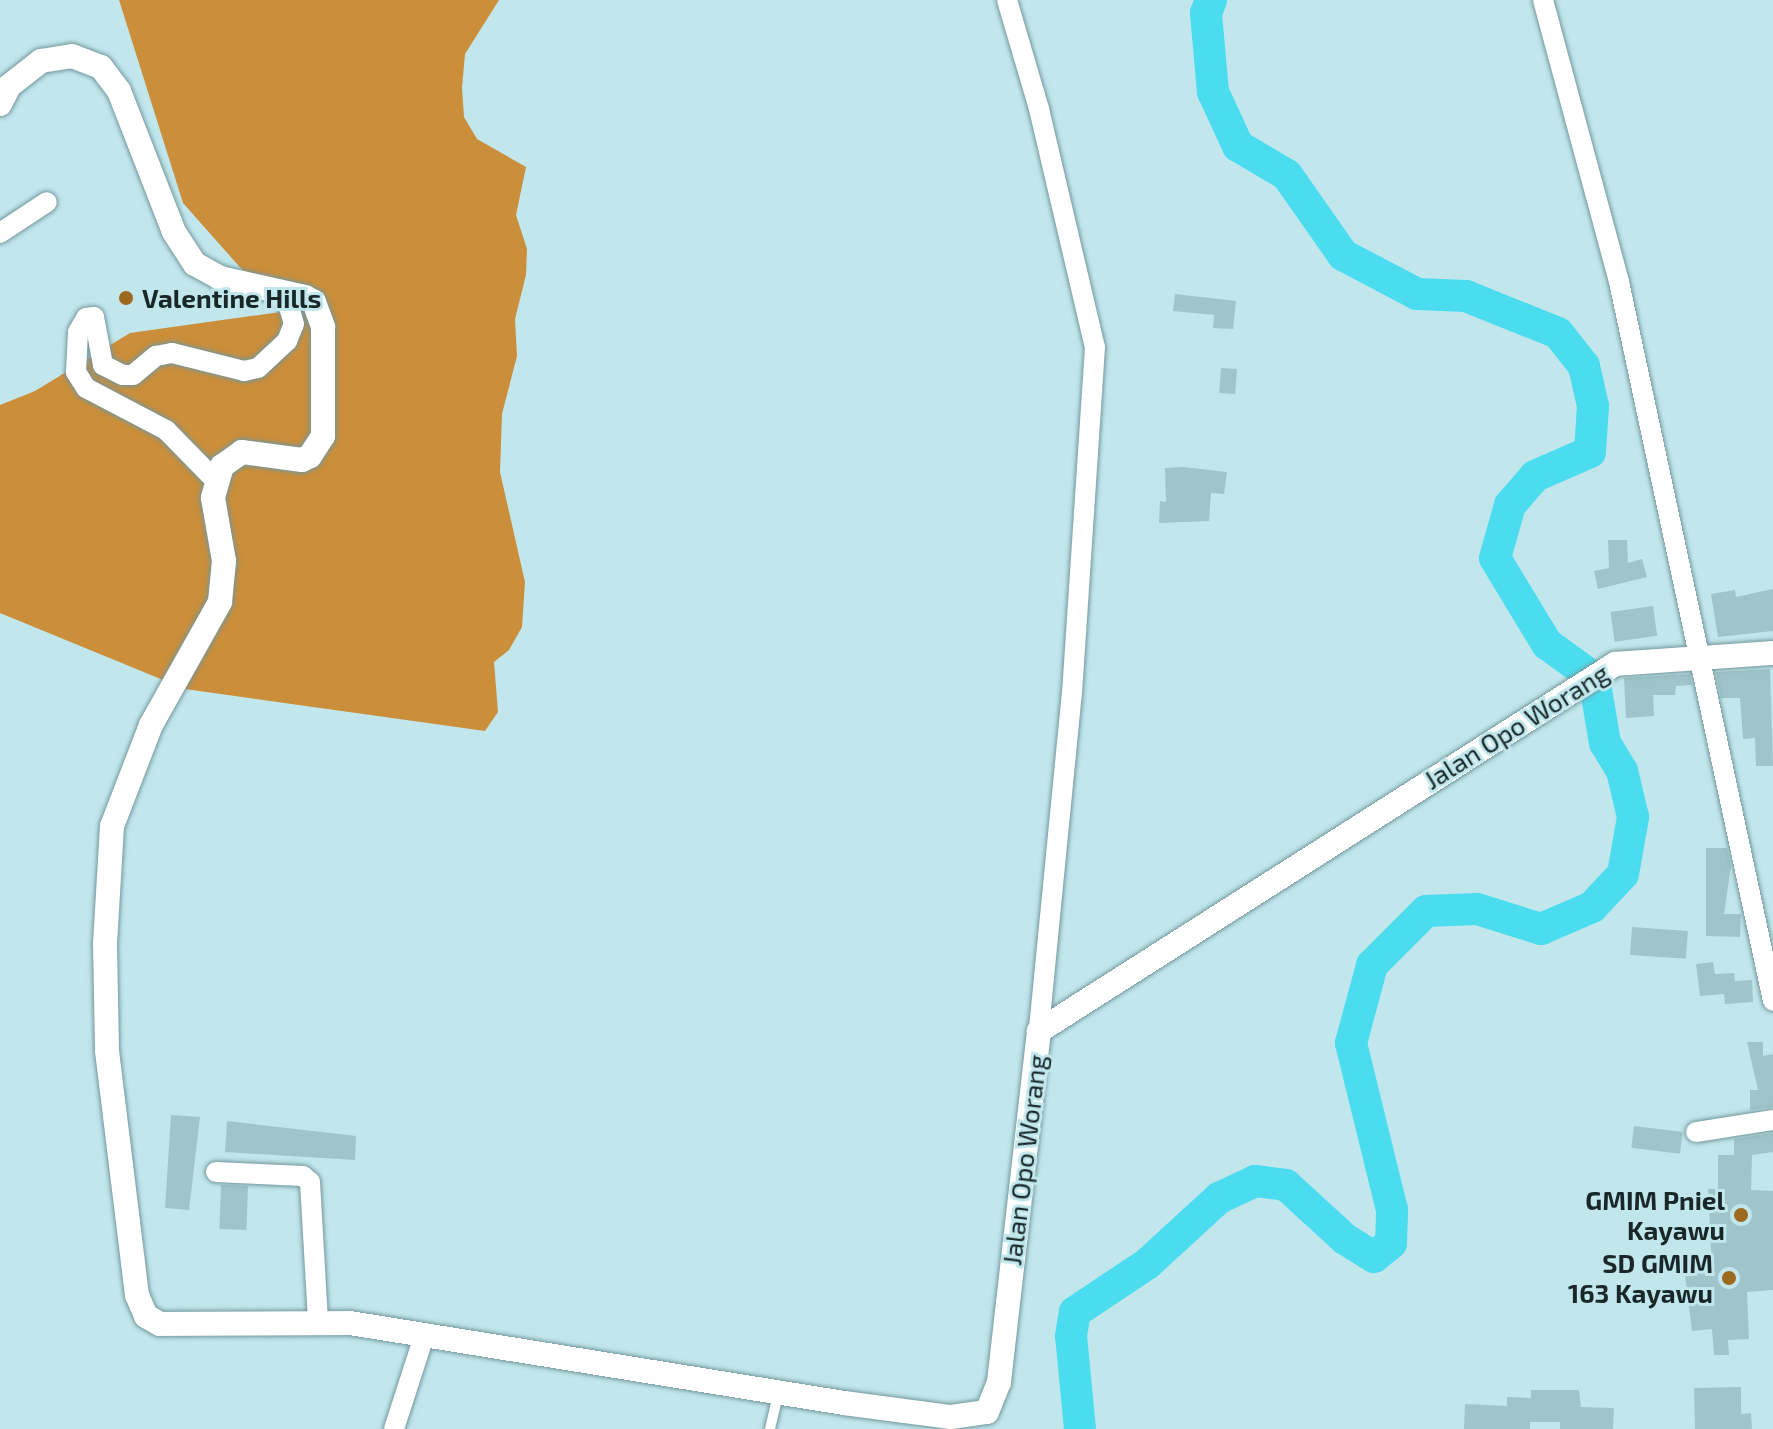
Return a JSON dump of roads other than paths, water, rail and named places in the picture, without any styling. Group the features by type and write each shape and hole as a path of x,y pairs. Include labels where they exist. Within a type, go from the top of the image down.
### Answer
{"street":[{"path":"1007,0 1039,109 1095,347 1072,692 1039,1031"},
{"path":"1543,0 1619,282 1773,1001"},
{"path":"0,104 9,86 41,61 72,56 101,67 119,91 183,249 207,272 305,297 320,314 323,436 310,456 302,460 258,453 230,456 215,480 166,430 86,388 75,360 78,332 86,318 94,317 103,365 123,375 133,375 156,356 172,353 244,371 258,368 287,341 294,324 289,307 274,290"},
{"path":"0,233 47,202"},
{"name":"Jalan Opo Worang","path":"215,480 224,561 220,602 151,725 112,826 105,944 107,1051 137,1295 146,1316 171,1327 318,1320 951,1417 987,1412 999,1382 1039,1031 1615,664 1773,653"},
{"path":"1696,1132 1773,1120"},
{"path":"216,1172 303,1176 310,1182 318,1320"},
{"path":"394,1429 424,1336"}],"lane":[{"path":"770,1429 779,1392"}],"waterway":[{"path":"1080,1429 1071,1336 1075,1312 1147,1264 1219,1198 1255,1181 1286,1185 1345,1239 1374,1257 1391,1243 1392,1210 1351,1043 1372,965 1426,911 1477,909 1541,929 1592,907 1623,874 1633,817 1622,771 1605,743 1594,678 1547,644 1495,558 1510,505 1535,476 1590,452 1593,406 1584,366 1558,333 1466,296 1417,294 1343,255 1287,175 1238,146 1213,92 1206,13 1211,0"}],"place":[{"name":"Valentine Hills","path":"126,298"},
{"name":"GMIM Pniel Kayawu","path":"1741,1215"},
{"name":"SD GMIM 163 Kayawu","path":"1729,1278"}]}
